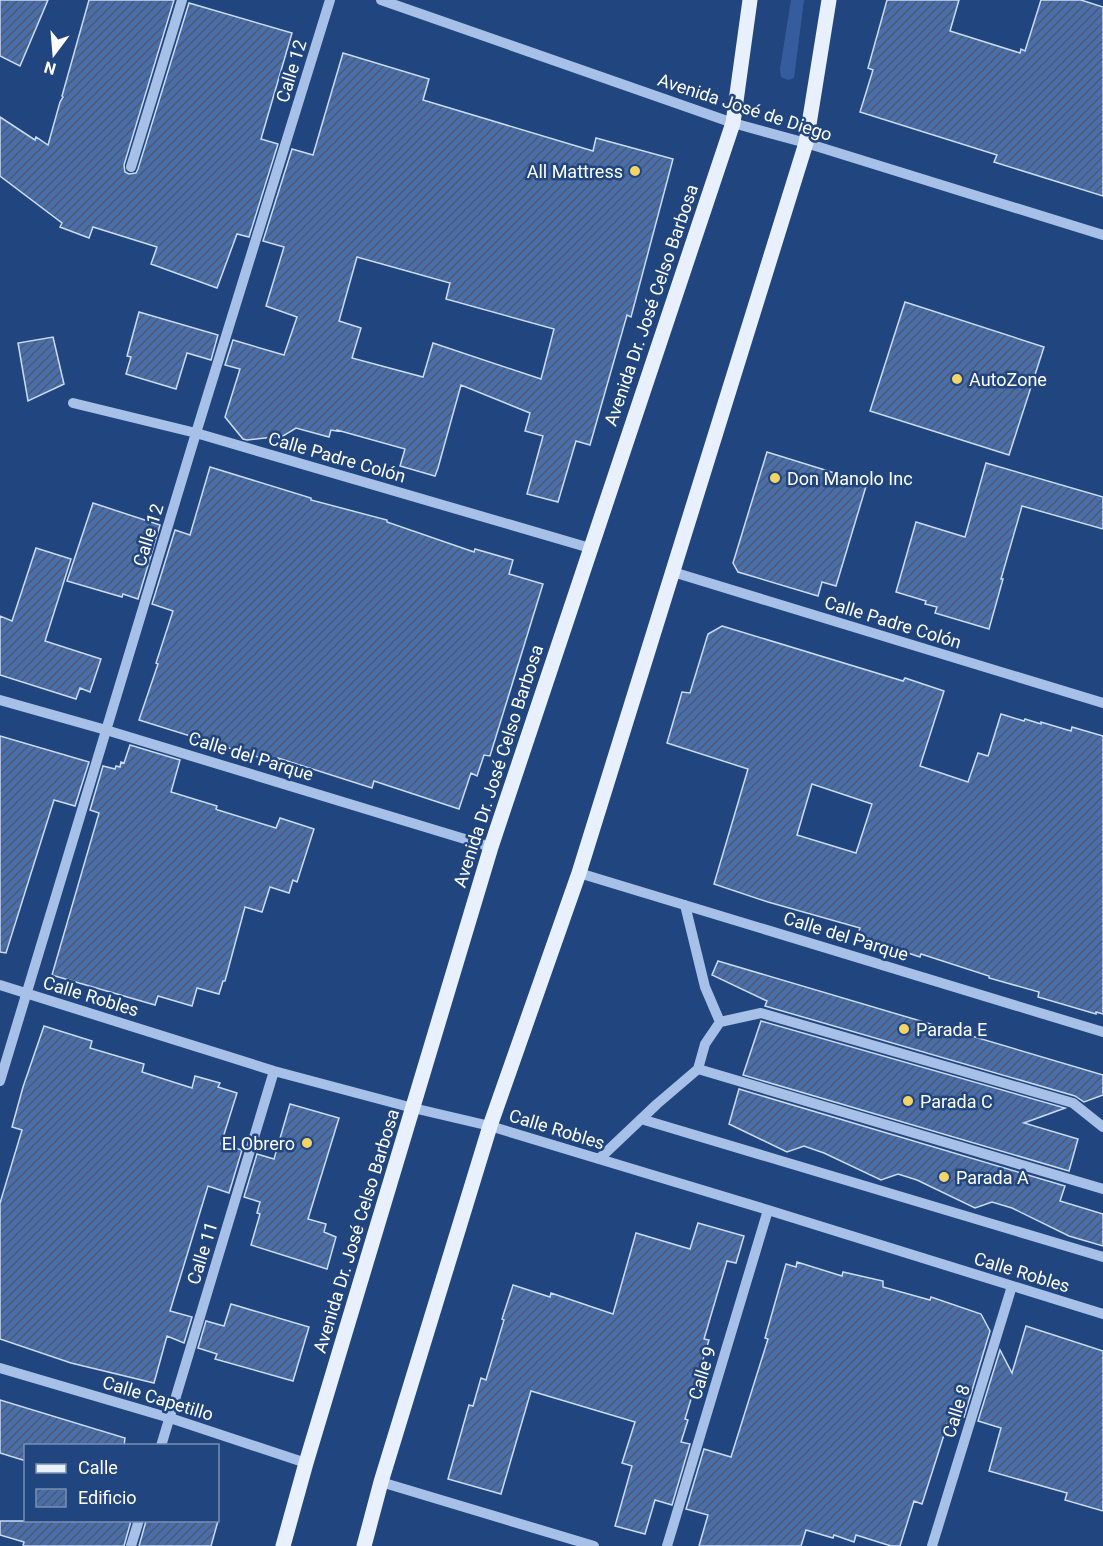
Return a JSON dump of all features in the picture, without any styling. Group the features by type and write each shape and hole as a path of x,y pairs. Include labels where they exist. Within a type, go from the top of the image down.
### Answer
{"main road":[{"name":"Avenida Dr. José Celso Barbosa","path":"283,1546 491,847 733,123 750,0"},
{"path":"364,1546 381,1482 490,1126 579,873 806,143 829,0"}],"street":[{"path":"131,167 182,0"},
{"name":"Calle 12","path":"0,1081 330,0"},
{"name":"Avenida José de Diego","path":"381,0 733,123 806,143 1103,235"},
{"name":"Calle Padre Colón","path":"73,403 196,433 590,548"},
{"name":"Calle Padre Colón","path":"673,572 1103,703"},
{"name":"Calle del Parque","path":"0,700 491,847"},
{"name":"Calle del Parque","path":"579,873 1103,1032"},
{"path":"685,905 705,987 720,1022"},
{"name":"Calle Robles","path":"0,985 274,1071 490,1126 1103,1314"},
{"path":"599,1159 698,1069 705,1044 720,1022 761,1013 1073,1103 1103,1127"},
{"path":"698,1069 1103,1189"},
{"name":"Calle 11","path":"162,1444 274,1071"},
{"path":"641,1119 1103,1257"},
{"name":"Calle 9","path":"668,1546 768,1210"},
{"name":"Calle 8","path":"932,1546 1012,1286"},
{"name":"Calle Capetillo","path":"0,1368 170,1418 306,1463"},
{"path":"381,1482 594,1546"},
{"path":"131,1546 139,1522"}],"shaded area":[{"path":"791,0 804,0 794,78 788,80 781,77 780,69"}],"building":[{"path":"0,0 48,0 20,66 0,56"},
{"path":"89,0 174,0 124,165 125,172 129,174 136,173 138,169 189,3 292,33 261,139 278,144 249,237 237,234 217,288 151,264 157,247 93,227 89,238 60,227 62,223 0,176 0,117 35,140 36,137 48,145"},
{"path":"887,0 959,0 950,31 1020,53 1021,49 1025,51 1041,0 1081,0 1103,7 1103,196 994,162 997,155 860,112 873,70 868,68"},
{"path":"343,53 429,79 423,100 593,151 596,138 673,159 631,317 627,315 590,445 576,441 558,502 527,494 543,436 525,431 530,413 461,385 435,476 400,466 405,449 337,430 331,430 329,437 296,428 283,436 247,440 243,439 225,417 240,369 225,365 233,340 284,355 297,317 266,306 284,247 263,241 292,149 313,155","holes":["357,257 450,283 446,299 554,329 541,379 433,343 423,377 352,358 361,328 339,321"]},
{"name":"AutoZone","path":"905,302 1044,347 1009,455 870,411"},
{"path":"139,312 218,335 211,360 187,353 176,389 126,374 131,357 127,356"},
{"path":"53,337 64,384 28,401 18,343"},
{"path":"767,452 867,483 836,586 822,582 818,596 738,572 733,563"},
{"path":"986,463 1103,497 1103,529 1022,506 989,629 935,613 937,607 925,604 926,601 896,592 916,522 965,537"},
{"path":"210,467 311,498 311,500 387,520 387,522 474,552 475,549 513,560 509,574 543,584 490,756 484,755 477,776 471,773 459,809 374,781 372,788 278,758 277,763 139,720 173,611 152,604 175,530 190,535"},
{"path":"93,503 160,525 138,599 123,594 122,597 67,581"},
{"path":"36,548 71,559 45,641 101,659 90,692 80,688 76,699 0,675 0,616 12,621"},
{"path":"722,626 903,681 905,678 944,691 920,766 968,782 978,753 988,756 1001,714 1071,731 1072,727 1103,736 1103,1014 1038,997 1039,992 857,936 860,928 714,884 748,769 667,743 682,692 690,693 708,634","holes":["812,784 872,804 856,853 797,835"]},
{"path":"0,736 89,762 75,806 54,800 6,953 0,952"},
{"path":"130,745 180,760 171,792 276,828 280,818 314,829 297,882 293,880 289,893 270,887 262,912 245,907 225,981 223,981 219,994 197,988 192,1006 158,996 155,1005 52,975 99,813 90,810 103,766 115,769 116,766 120,767 121,762 124,763"},
{"name":"Parada E","path":"718,961 1103,1075 1103,1095 1084,1102 1075,1096 765,1006 767,1001 712,975"},
{"path":"761,1021 1065,1108 1024,1123 1078,1139 1069,1171 743,1075"},
{"path":"44,1026 92,1041 90,1048 144,1064 142,1072 192,1088 195,1076 220,1083 218,1087 237,1093 221,1144 242,1150 229,1193 208,1186 170,1311 192,1317 184,1343 167,1336 154,1383 71,1363 0,1339 0,1203 22,1130 12,1127"},
{"name":"Parada A","path":"739,1089 1065,1186 1060,1201 1103,1214 1103,1246 1069,1236 1012,1208 992,1202 975,1208 917,1180 898,1174 881,1180 804,1146 787,1152 729,1124"},
{"path":"290,1104 339,1118 308,1219 326,1224 324,1232 336,1237 327,1269 251,1245 260,1214 257,1213 260,1202 244,1197 257,1154 274,1159"},
{"path":"698,1223 744,1236 736,1263 727,1261 704,1339 709,1340 685,1419 688,1420 681,1442 690,1444 672,1505 655,1500 645,1534 615,1526 632,1466 622,1463 635,1422 531,1391 501,1494 448,1479 469,1405 473,1406 481,1378 486,1380 513,1285 550,1297 551,1293 613,1314 636,1233 690,1249"},
{"path":"797,1262 842,1276 843,1272 883,1281 883,1287 930,1300 931,1297 981,1314 990,1331 964,1417 951,1413 922,1504 914,1501 900,1546 891,1546 856,1535 854,1542 834,1535 833,1538 806,1530 801,1546 699,1546 708,1515 686,1509 704,1449 731,1457 768,1339 765,1338 786,1264 796,1267"},
{"path":"231,1304 309,1327 293,1381 215,1359 217,1354 198,1348 206,1321 224,1326"},
{"path":"1026,1326 1103,1351 1103,1511 1065,1500 1067,1493 989,1471 1001,1428 978,1421 1000,1350 1012,1373"},
{"path":"0,1400 125,1438 124,1444 24,1444 24,1460 0,1453"},
{"path":"0,1521 131,1522 124,1546 23,1546 24,1542 0,1535"},
{"path":"146,1522 218,1522 211,1546 139,1546"}],"place":[{"name":"All Mattress","path":"635,171"},
{"name":"AutoZone","path":"957,379"},
{"name":"Don Manolo Inc","path":"775,478"},
{"name":"Parada E","path":"904,1029"},
{"name":"Parada C","path":"908,1101"},
{"name":"El Obrero","path":"307,1143"},
{"name":"Parada A","path":"944,1177"}]}
